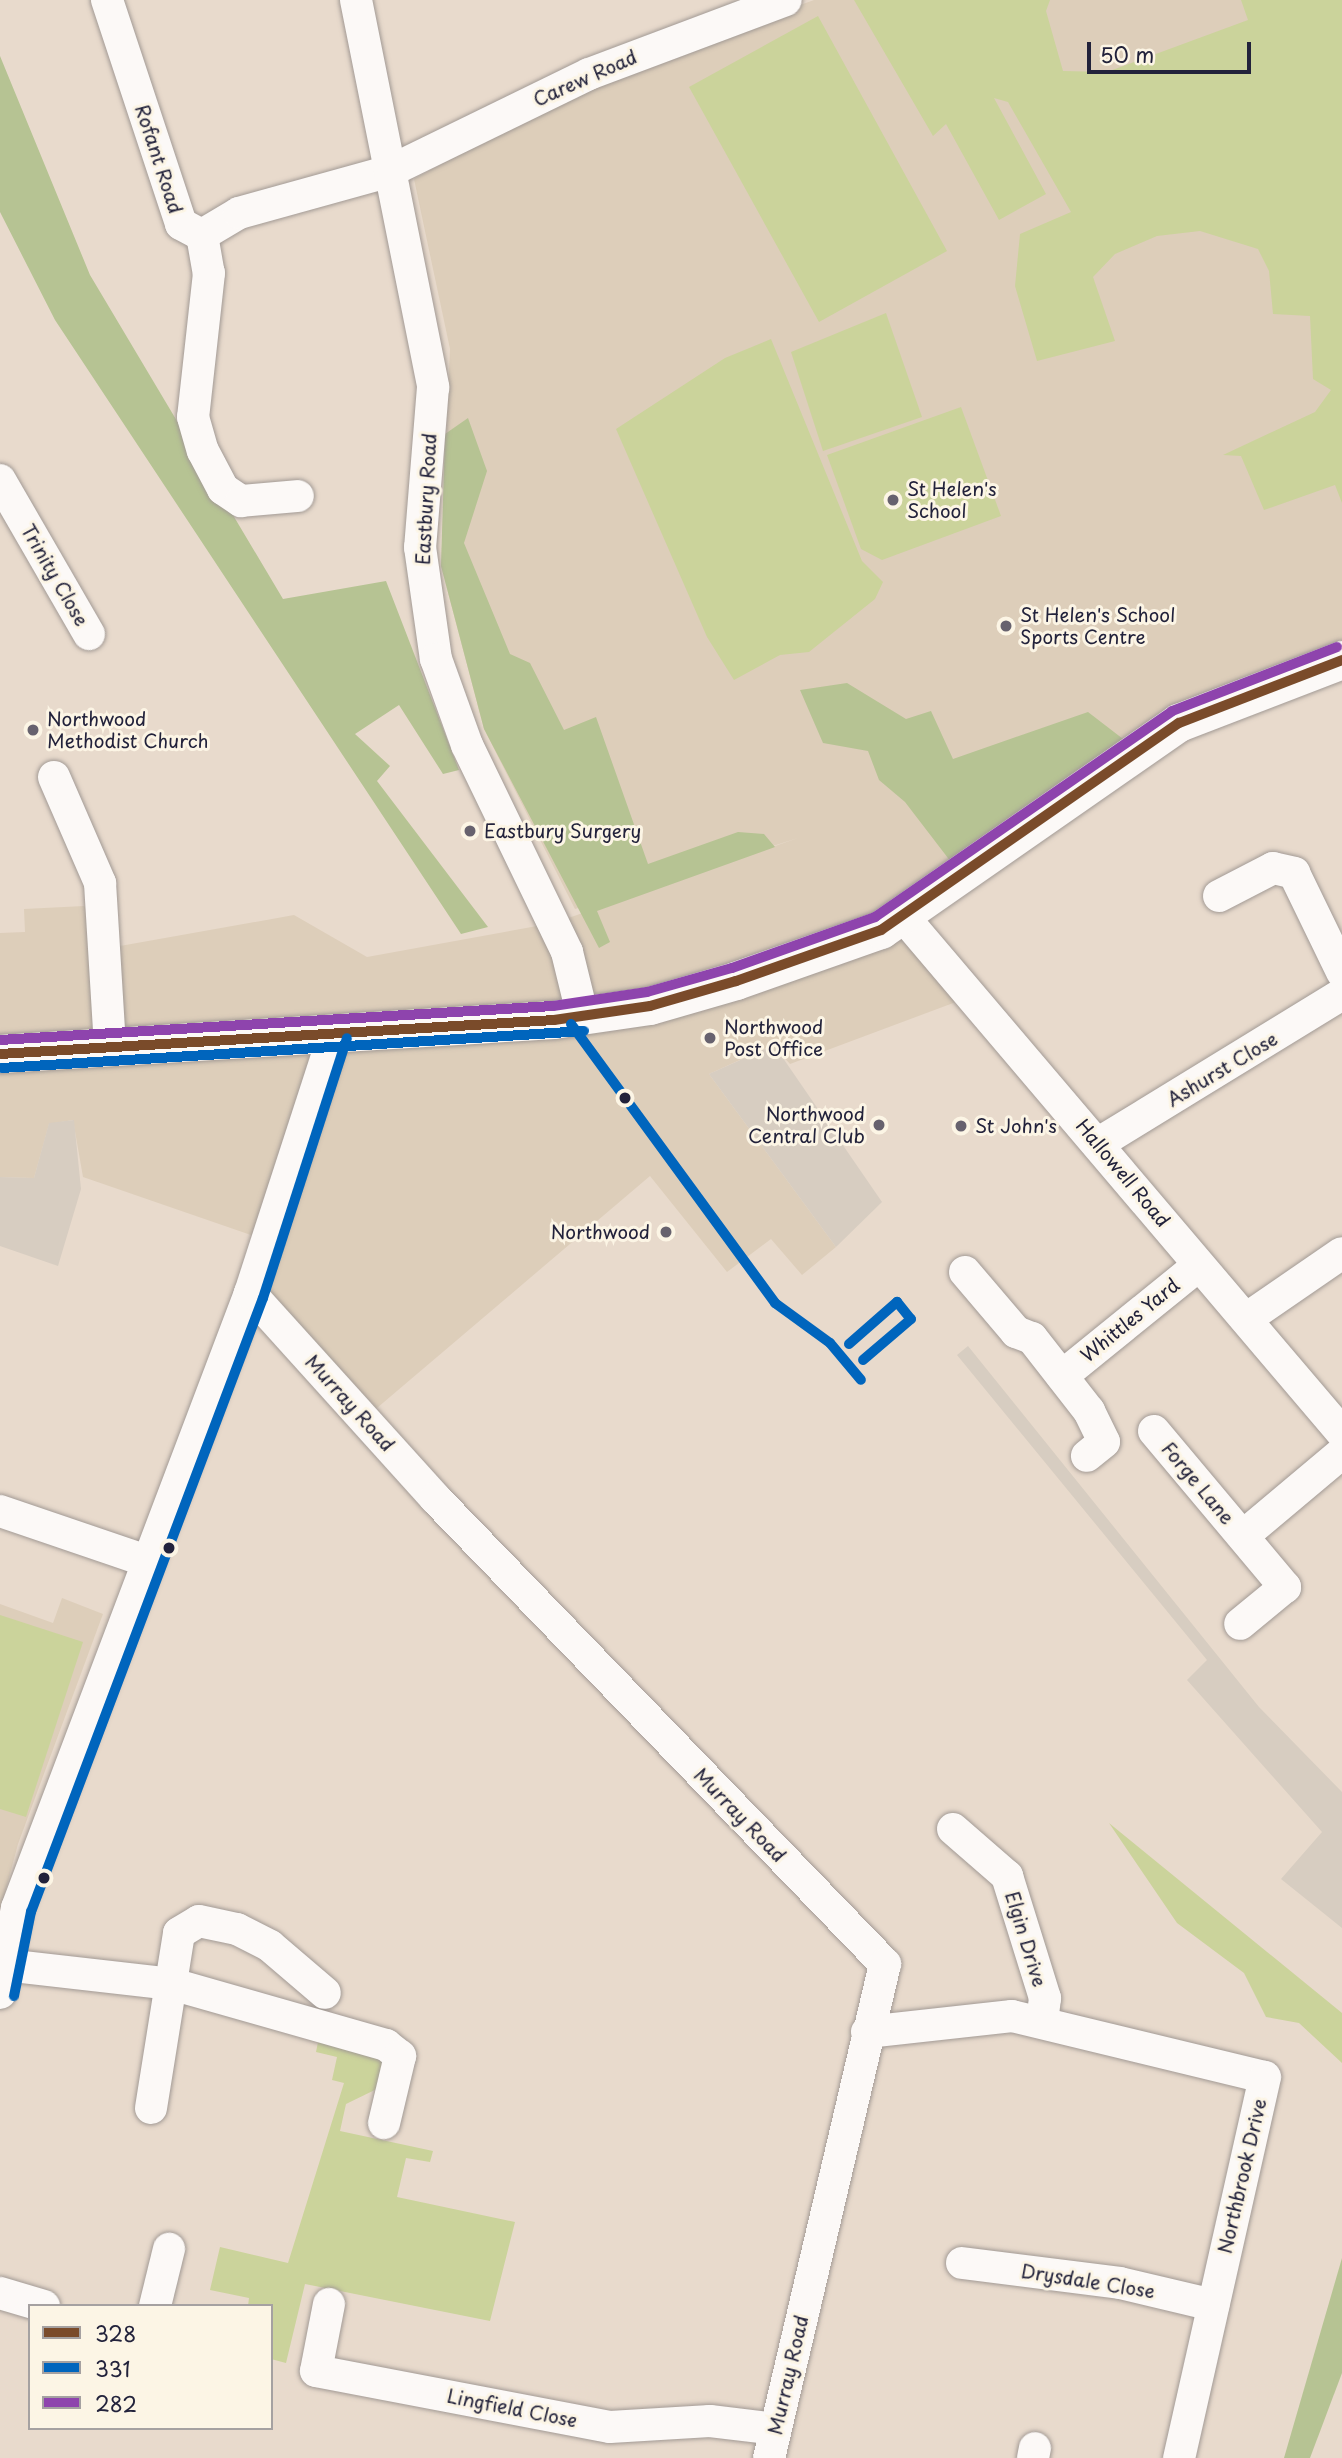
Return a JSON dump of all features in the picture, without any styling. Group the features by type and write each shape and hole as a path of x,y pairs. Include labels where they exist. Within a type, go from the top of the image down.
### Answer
{"main road":[{"path":"0,1054 583,1017 650,1006 804,961 856,942 901,915 1178,723 1342,660"}],"street":[{"name":"Rofant Road","path":"107,0 181,224 202,234"},
{"name":"Eastbury Road","path":"356,0 433,387 420,547 436,659 467,746 567,953 583,1017"},
{"name":"Carew Road","path":"390,171 589,74 786,0"},
{"path":"298,496 241,500 223,489 203,451 193,417 209,274 202,234 239,213 390,171"},
{"name":"Trinity Close","path":"0,480 89,634"},
{"path":"54,777 100,883 110,1045"},
{"path":"1219,896 1273,868 1294,873 1342,972"},
{"name":"Hallowell Road","path":"901,915 1099,1143 1342,1433"},
{"name":"Ashurst Close","path":"1099,1143 1342,994"},
{"path":"334,1034 250,1293 29,1875 3,1979 172,1984 387,2045 400,2056 384,2123"},
{"path":"1246,1319 1342,1253"},
{"name":"Whittles Yard","path":"1062,1376 1199,1265"},
{"name":"Whittles Yard","path":"965,1272 1062,1376 1104,1442 1087,1456"},
{"name":"Murray Road","path":"250,1293 435,1498 885,1964 773,2443"},
{"name":"Forge Lane","path":"1154,1431 1285,1587 1240,1624"},
{"name":"Forge Lane","path":"1243,1535 1342,1453"},
{"path":"0,1511 147,1561"},
{"name":"Elgin Drive","path":"953,1829 1007,1876 1045,1998 1042,2022"},
{"path":"151,2108 179,1933 199,1921 237,1929 270,1946 325,1993"},
{"path":"867,2032 1012,2016 1042,2022"},
{"name":"Northbrook Drive","path":"1042,2022 1265,2077 1179,2458"},
{"path":"155,2304 169,2249"},
{"name":"Drysdale Close","path":"962,2263 1120,2283 1213,2305"},
{"path":"0,2294 37,2304"},
{"name":"Lingfield Close","path":"329,2304 316,2371 610,2427 710,2421 773,2443"}],"shaded area":[{"name":"St Helen's School","path":"814,0 1342,0 1342,649 903,896 964,999 790,1064 773,1045 709,1074 836,1247 802,1275 771,1239 727,1272 650,1176 364,1419 250,1293 268,1241 83,1177 73,1120 49,1124 34,1178 0,1177 0,933 25,932 24,909 84,906 120,946 294,915 367,957 554,923 798,838 575,909 484,729 441,566 450,349 414,179 593,81"},
{"path":"774,1045 882,1202 836,1247 709,1074"},
{"path":"74,1120 81,1189 58,1266 0,1246 0,1177 34,1178 49,1123"},
{"path":"968,1346 1259,1707 1342,1792 1342,1928 1281,1879 1322,1832 1187,1680 1207,1660 957,1355"},
{"path":"62,1598 103,1614 18,1844 0,1911 0,1604 53,1623"}],"green space":[{"path":"854,0 1050,0 1046,11 1063,71 1107,72 1248,20 1241,0 1342,0 1342,503 1335,485 1264,510 1241,456 1223,455 1315,412 1331,390 1313,379 1310,316 1273,314 1269,271 1258,249 1200,231 1157,236 1115,254 1093,277 1115,341 1037,361 1015,286 1020,234 1071,212 1008,102 994,98 1046,194 999,220 946,124 933,136"},
{"path":"818,16 947,251 819,322 689,87"},
{"path":"0,56 90,275 283,599 386,581 459,770 443,774 399,705 355,734 390,766 377,781 488,927 461,934 55,320 0,212"},
{"path":"886,313 922,417 823,451 791,352"},
{"path":"771,339 862,561 883,582 875,599 809,652 780,655 734,680 707,637 616,429 725,358"},
{"path":"961,407 1001,516 882,560 861,549 827,455"},
{"path":"468,418 487,471 464,543 510,654 530,663 564,730 596,717 648,864 738,832 764,834 775,847 597,911 610,942 599,948 484,729 441,566 445,434"},
{"path":"847,683 906,719 931,711 953,759 1088,712 1127,742 951,862 905,802 879,780 868,751 823,743 800,690"},
{"path":"0,1615 83,1642 26,1817 0,1809"},
{"path":"1109,1823 1342,2013 1342,2063 1299,2023 1266,2017 1244,1973 1177,1923"},
{"path":"319,2037 379,2054 388,2072 385,2085 346,2104 340,2131 433,2151 430,2162 406,2158 397,2197 515,2222 490,2321 305,2284 286,2363 273,2360 273,2304 248,2304 249,2298 210,2290 220,2247 288,2263 344,2083 332,2080 337,2057 316,2052"},
{"path":"1342,2258 1342,2373 1310,2458 1284,2458"}],"transit line":[{"name":"282","path":"0,1040 553,1006 647,992 732,968 875,917 1172,711 1337,647"},
{"name":"328","path":"0,1054 554,1020 650,1006 736,981 881,930 1179,723 1342,660"},
{"name":"331","path":"571,1024 775,1303 830,1343 861,1380"},
{"name":"331","path":"1,1068 584,1031"},
{"name":"331","path":"14,1996 31,1912 263,1298 347,1038"},
{"name":"331","path":"849,1344 897,1302 911,1319 863,1360"}],"place":[{"name":"St Helen's School","path":"893,500"},
{"name":"St Helen's School Sports Centre","path":"1006,626"},
{"name":"Northwood Methodist Church","path":"33,730"},
{"name":"Eastbury Surgery","path":"470,831"},
{"name":"Northwood Post Office","path":"710,1038"},
{"name":"Northwood Central Club","path":"879,1125"},
{"name":"St John's","path":"961,1126"},
{"name":"Northwood","path":"666,1232"}]}
